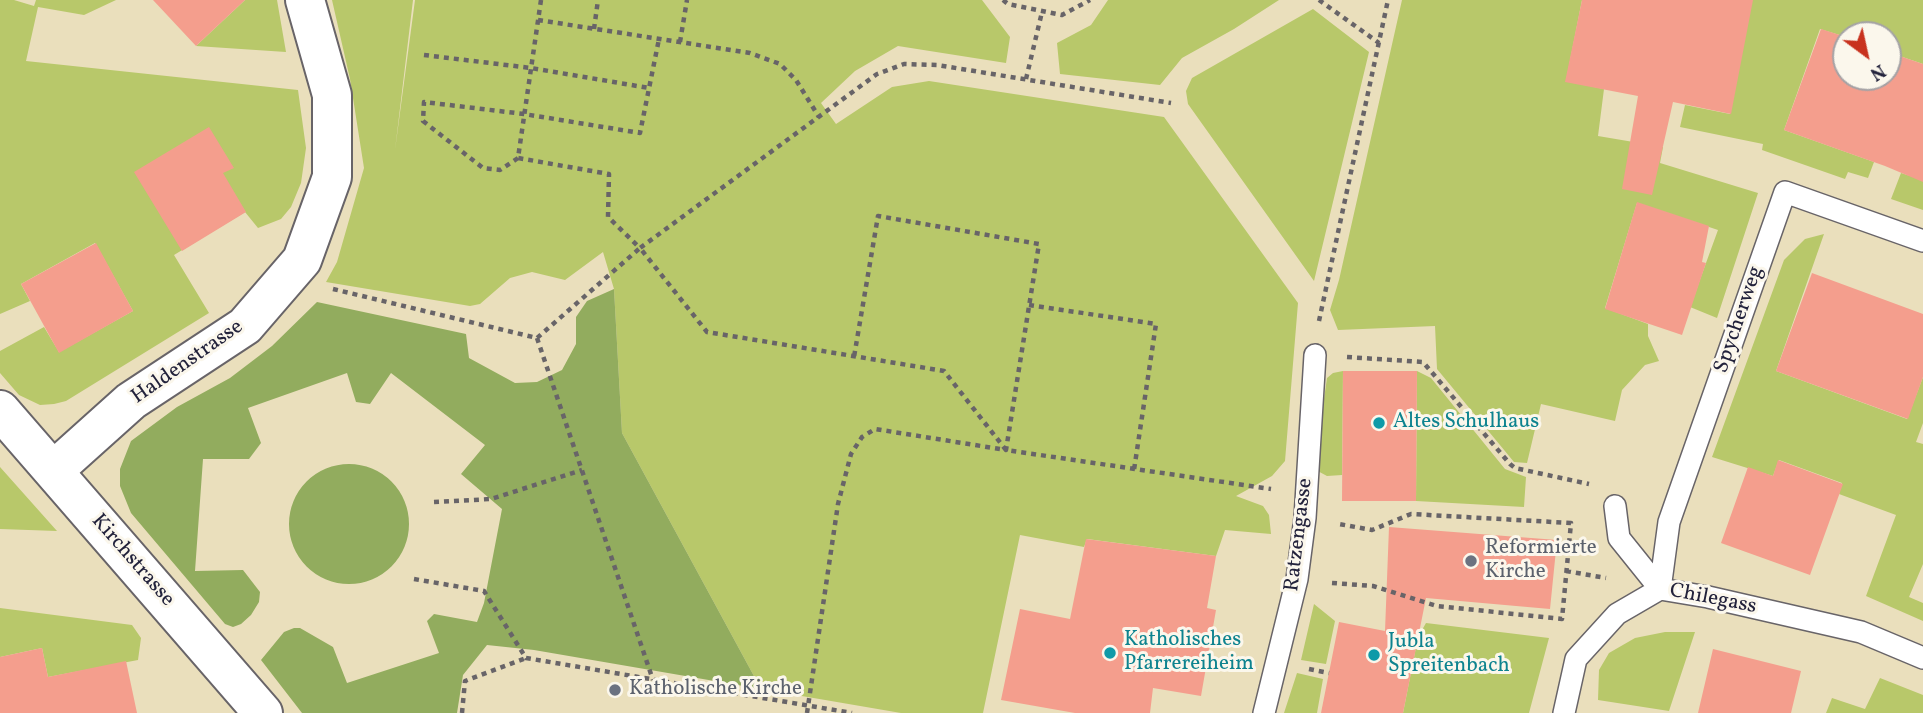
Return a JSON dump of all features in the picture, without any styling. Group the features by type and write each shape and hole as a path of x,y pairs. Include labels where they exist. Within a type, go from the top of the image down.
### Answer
{"street":[{"name":"Haldenstrasse","path":"53,471 131,401 245,326 302,260 332,177 332,95 305,0"},
{"name":"Kirchstrasse","path":"0,410 263,713"}],"lane":[{"name":"Spycherweg","path":"1660,589 1669,522 1785,192 1923,241"},
{"name":"Ratzengasse","path":"1264,713 1296,582 1305,518 1315,355"},
{"path":"1615,506 1619,538 1660,589"},
{"name":"Chilegass","path":"1564,713 1576,659 1617,614 1660,589 1708,597 1861,632 1923,658"}],"path":[{"path":"518,158 541,0"},
{"path":"594,29 598,0"},
{"path":"680,42 687,0"},
{"path":"1003,0 1008,4 1062,15 1090,0"},
{"path":"1319,0 1379,43"},
{"path":"1317,328 1388,0"},
{"path":"1026,79 1042,12"},
{"path":"538,20 750,53 780,64 796,80 819,117"},
{"path":"659,38 640,133 524,114 424,102 423,121 482,168 500,170 518,158 608,174 608,217 640,248 707,332 944,371 1006,450"},
{"path":"424,55 531,68 649,88"},
{"path":"537,338 640,248 877,74 904,64 937,65 1171,103"},
{"path":"854,357 878,216 1039,244 1006,450"},
{"path":"331,289 537,338"},
{"path":"1029,305 1156,324 1134,470"},
{"path":"537,338 653,680"},
{"path":"1315,355 1423,362 1515,468 1604,487 1615,506"},
{"path":"807,713 838,504 851,454 862,437 875,429 1307,494"},
{"path":"434,502 491,499 582,470"},
{"path":"1296,582 1373,586 1437,606 1562,619 1574,523 1411,514 1372,530 1305,518"},
{"path":"1566,571 1575,572"},
{"path":"414,579 484,591 526,657"},
{"path":"462,713 465,681 526,657 852,713"}],"green space":[{"path":"0,0 14,0 34,6 36,0 116,0 84,15 38,7 26,61 298,90 306,148 301,183 291,207 281,219 258,228 245,212 174,255 209,313 66,401 54,404 40,405 19,395 0,373 0,351 44,327 59,352 133,311 95,243 21,284 30,301 0,314"},
{"path":"245,0 277,0 286,52 196,46"},
{"path":"332,0 413,0 395,150 415,0 982,0 1010,37 1006,63 898,46 855,71 821,103 836,124 892,87 929,81 1164,117 1298,303 1285,461 1272,476 1236,496 1263,506 1269,515 1271,534 1225,530 1216,556 1087,539 1084,547 1020,535 983,713 901,713 761,689 622,433 614,289 603,252 565,280 532,272 510,278 480,304 470,306 326,282 337,262 364,168 350,79"},
{"path":"1108,0 1279,0 1182,58 1160,85 1060,74 1057,43 1091,25"},
{"path":"1402,0 1582,0 1566,81 1604,89 1598,136 1663,147 1660,163 1758,193 1717,318 1690,307 1718,230 1637,203 1605,308 1648,324 1648,336 1659,361 1645,365 1622,390 1615,421 1541,404 1527,463 1514,462 1437,369 1435,326 1338,330 1330,310"},
{"path":"1737,0 1923,0 1923,64 1902,57 1902,21 1832,21 1832,33 1820,29 1784,130 1874,162 1868,178 1848,172 1845,179 1762,150 1763,144 1680,127 1685,105 1730,114"},
{"path":"1313,9 1369,52 1314,281 1188,104 1186,91 1192,78"},
{"path":"1901,173 1923,180 1923,210 1891,199"},
{"path":"1824,234 1776,371 1907,419 1923,377 1923,423 1916,442 1923,444 1923,564 1909,597 1923,603 1923,621 1866,596 1896,515 1839,494 1842,483 1779,460 1773,476 1712,457 1784,260 1805,239"},
{"path":"614,289 622,433 761,689 534,650 487,645 463,675 457,713 302,713 261,660 284,632 300,628 333,647 347,683 439,653 427,621 434,614 477,622 484,603 502,509 461,474 485,445 391,373 370,404 356,402 347,373 248,408 261,443 249,459 203,459 195,571 243,570 260,592 259,602 241,624 233,627 225,624 131,513 120,486 120,469 131,441 177,407 230,378 272,346 317,302 466,334 469,358 515,383 537,382 562,370 576,344 576,317 587,301"},
{"path":"1343,371 1342,475 1327,476 1314,469 1327,378 1333,373"},
{"path":"1417,371 1431,378 1505,469 1526,477 1524,507 1416,501"},
{"path":"349,464 372,469 391,482 404,501 409,524 404,547 391,566 372,579 349,584 326,579 307,566 294,547 289,524 294,501 307,482 326,469"},
{"path":"0,467 57,531 0,529"},
{"path":"1314,604 1335,621 1326,664 1301,660"},
{"path":"0,608 132,625 141,638 138,660 48,677 42,648 0,657"},
{"path":"1426,623 1549,638 1529,713 1403,713 1418,637"},
{"path":"1665,632 1695,632 1669,711 1598,700 1599,670 1609,653 1635,638"},
{"path":"1297,673 1323,679 1317,713 1284,713"},
{"path":"1880,678 1923,695 1923,713 1826,713 1832,698 1865,709"}],"building":[{"path":"153,0 245,0 196,46"},
{"path":"1582,0 1753,0 1731,114 1673,102 1652,195 1622,189 1638,96 1565,82"},
{"path":"1821,29 1832,33 1832,91 1902,91 1902,57 1923,64 1923,182 1784,130"},
{"path":"209,127 234,168 223,173 246,212 182,251 134,172"},
{"path":"1637,202 1709,226 1702,262 1706,263 1682,335 1605,309"},
{"path":"96,243 133,311 59,353 21,284"},
{"path":"1812,273 1923,314 1923,377 1908,419 1776,371"},
{"name":"Altes Schulhaus","path":"1343,371 1417,371 1416,501 1342,501"},
{"path":"1778,460 1843,484 1810,575 1721,543 1748,467 1773,476"},
{"path":"1389,527 1557,540 1550,609 1426,598 1403,713 1321,713 1339,622 1385,631"},
{"name":"Katholisches Pfarrereiheim","path":"1086,539 1216,556 1207,608 1216,610 1201,696 1153,688 1150,713 1075,713 1001,700 1020,609 1070,619"},
{"path":"42,648 48,677 126,661 137,713 0,713 0,657"},
{"path":"1713,649 1801,671 1791,713 1698,713"}],"place":[{"name":"Altes Schulhaus","path":"1379,423"},
{"name":"Reformierte Kirche","path":"1471,561"},
{"name":"Katholisches Pfarrereiheim","path":"1110,653"},
{"name":"Jubla Spreitenbach","path":"1374,655"},
{"name":"Katholische Kirche","path":"615,690"}]}
